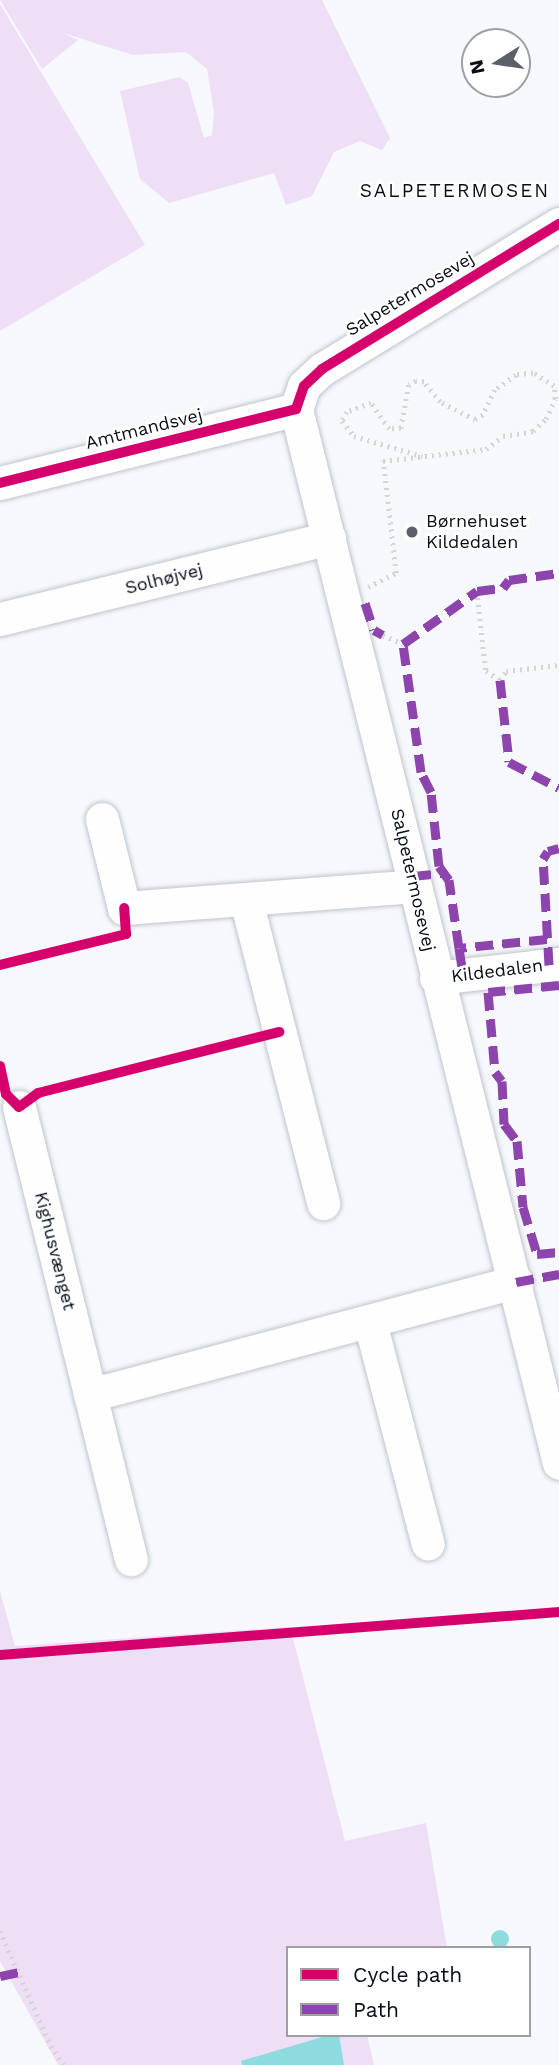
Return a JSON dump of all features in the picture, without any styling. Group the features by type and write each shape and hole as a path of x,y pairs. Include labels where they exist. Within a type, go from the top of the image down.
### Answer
{"street":[{"name":"Salpetermosevej","path":"559,224 322,369 304,386 296,409 559,1463"},
{"name":"Amtmandsvej","path":"0,483 296,409"},
{"name":"Solhøjvej","path":"0,619 328,538"},
{"path":"102,819 124,908 415,886"},
{"path":"246,900 323,1203"},
{"name":"Kildedalen","path":"436,978 559,964"},
{"name":"Kighusvænget","path":"19,1107 131,1559"},
{"path":"90,1395 516,1282"},
{"path":"370,1322 428,1544"}],"path":[{"path":"364,588 396,573 383,461 422,457 486,449 503,436 533,431 545,419 555,399 554,386 533,373 516,375 495,390 483,415 475,420 440,402 424,382 416,381 410,385 401,428 389,429 371,403 347,412 342,421 354,436 422,457"},
{"path":"477,591 486,671 500,680 506,671 559,665"},
{"path":"383,635 403,644"},
{"path":"0,1931 51,2046 64,2065"}],"shaded area":[{"path":"0,0 322,0 390,138 382,150 360,141 334,152 312,196 286,205 274,173 169,203 140,179 120,91 180,77 188,83 204,138 212,135 214,112 207,69 186,52 133,55 63,33 78,40 42,69"},
{"path":"0,4 145,245 0,331"},
{"path":"0,1591 15,1646 290,1627 345,1841 426,1823 447,1946 286,1946 286,2037 367,2037 374,2065 58,2065 0,1961"}],"water":[{"path":"496,1930 504,1930 509,1935 507,1946 493,1946 491,1943 491,1935"},
{"path":"322,2037 339,2037 344,2065 242,2065 241,2061"}],"marked path":[{"path":"547,939 459,948 449,880 439,866 431,792 421,772 403,644 477,591 503,588 509,580 559,573"},
{"path":"365,603 374,630 383,635"},
{"path":"500,680 509,762 559,788"},
{"path":"549,965 543,859 548,851 559,848"},
{"path":"413,876 443,873"},
{"path":"459,948 463,974"},
{"path":"559,985 488,992 495,1072 502,1081 504,1124 517,1141 523,1207 537,1254 559,1252"},
{"path":"516,1282 559,1274"},
{"path":"0,1976 19,1972"}],"cycle path":[{"path":"0,483 296,409 304,386 322,369 559,224"},
{"path":"0,965 126,934 124,908"},
{"path":"0,1066 6,1094 19,1107 38,1093 279,1032"},
{"path":"0,1655 559,1612"}],"place":[{"name":"Børnehuset Kildedalen","path":"412,532"}],"district":[{"name":"SALPETERMOSEN","path":"455,191"}]}
